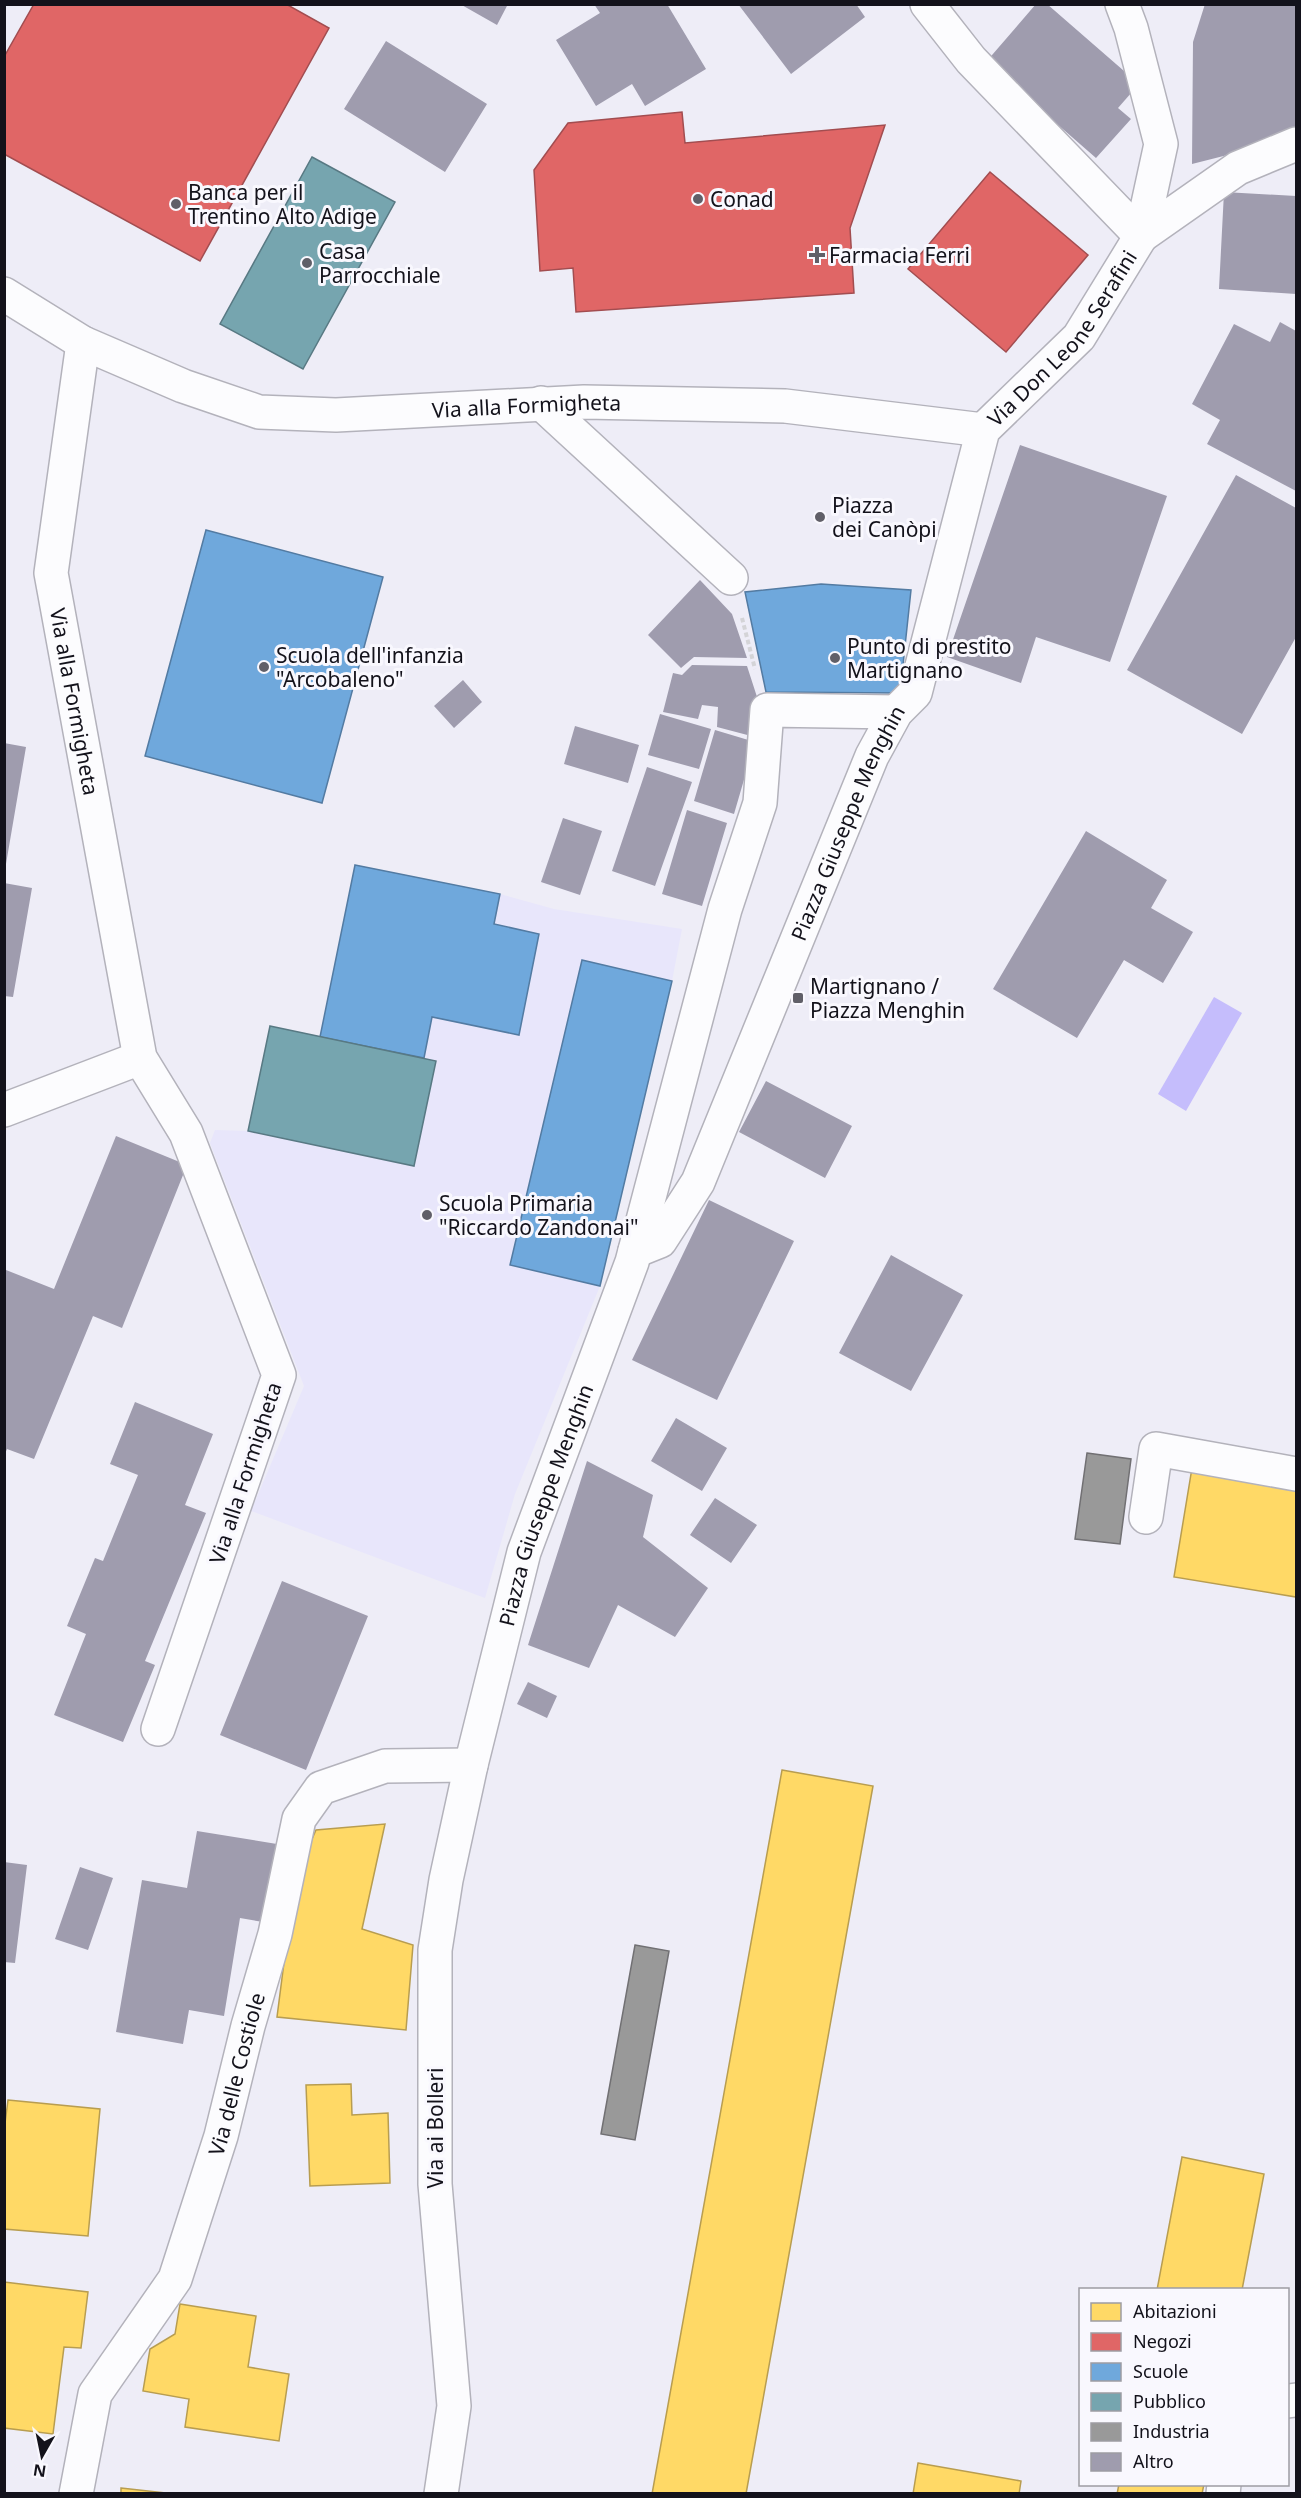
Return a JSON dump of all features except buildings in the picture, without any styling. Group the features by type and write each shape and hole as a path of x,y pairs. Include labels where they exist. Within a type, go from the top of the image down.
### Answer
{"street":[{"name":"Via Don Leone Serafini","path":"927,4 971,60 1141,236"},
{"name":"Via Don Leone Serafini","path":"896,712 915,693 983,430 1079,337 1141,236 1161,144 1131,28 1122,4"},
{"name":"Via Don Leone Serafini","path":"1141,236 1238,168 1296,144"},
{"path":"1238,168 1296,167"},
{"name":"Via alla Formigheta","path":"4,294 83,343 183,386 259,412 336,415 480,409 541,403 785,406 983,430"},
{"name":"Via alla Formigheta","path":"83,343 51,573 140,1058 186,1133 279,1376 158,1729"},
{"path":"541,403 731,578"},
{"name":"Piazza Giuseppe Menghin","path":"471,1765 524,1552 635,1251 725,909 760,803 767,710 896,712 872,756 698,1182 660,1241 635,1251"},
{"path":"4,1110 140,1058"},
{"path":"1146,1517 1156,1449 1296,1474"},
{"name":"Via delle Costiole","path":"76,2493 95,2394 175,2279 221,2136 248,2026 275,1934 299,1819 321,1788 385,1766 471,1765"},
{"name":"Via ai Bolleri","path":"441,2493 454,2406 435,2184 435,1950 446,1880 471,1765"}],"path":[{"path":"731,578 767,710"}],"shaded area":[{"name":"Scuola Primaria \"Riccardo Zandonai\"","path":"355,865 500,894 554,909 682,929 672,981 600,1286 515,1494 485,1598 251,1511 304,1386 210,1143 215,1130 248,1131 270,1026 320,1036"},
{"path":"1214,997 1242,1013 1186,1111 1158,1094"}],"place":[{"name":"Conad","path":"698,199"},
{"name":"Banca per il Trentino Alto Adige","path":"176,204"},
{"name":"Farmacia Ferri","path":"817,255"},
{"name":"Casa Parrocchiale","path":"307,263"},
{"name":"Piazza dei Canòpi","path":"820,517"},
{"name":"Punto di prestito Martignano","path":"835,658"},
{"name":"Scuola dell'infanzia \"Arcobaleno\"","path":"264,667"},
{"name":"Martignano / Piazza Menghin","path":"798,998"},
{"name":"Scuola Primaria \"Riccardo Zandonai\"","path":"427,1215"}]}
